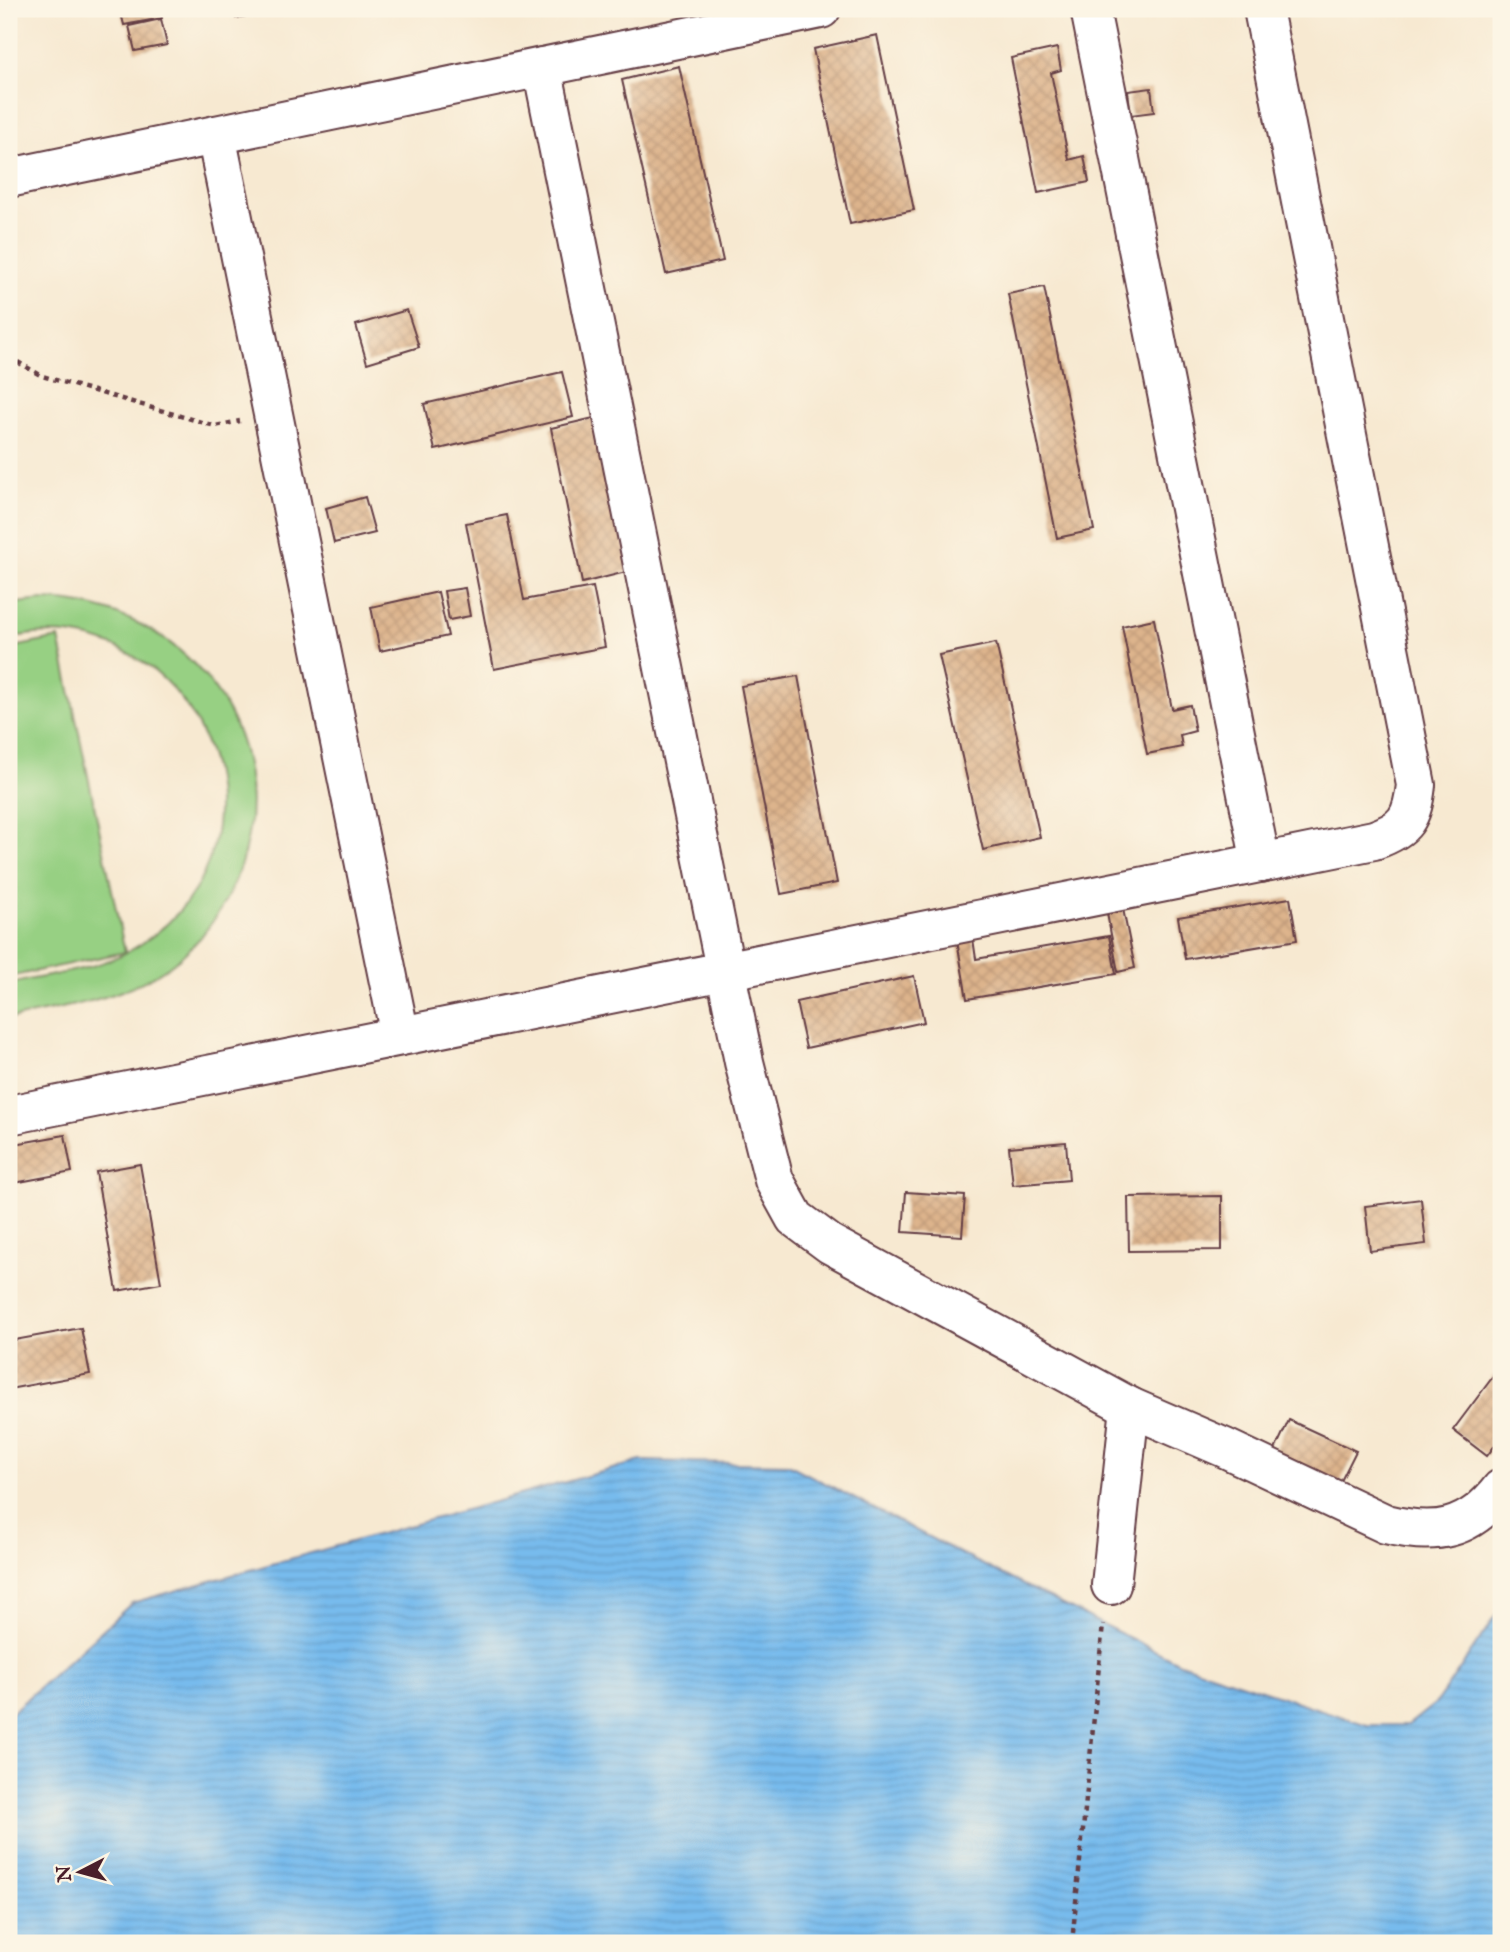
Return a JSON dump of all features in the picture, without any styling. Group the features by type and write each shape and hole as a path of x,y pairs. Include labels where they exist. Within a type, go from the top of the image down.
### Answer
{"street":[{"path":"9,178 821,9"},
{"path":"1090,9 1261,863"},
{"path":"9,1115 1261,863 1374,840 1395,833 1407,819 1414,803 1416,785 1263,9"},
{"path":"542,67 744,1062 774,1180 795,1219 830,1244 1130,1407 1225,1448 1386,1524 1413,1531 1441,1530 1466,1521 1489,1505 1501,1489"},
{"path":"216,135 400,1036"},
{"path":"1111,1585 1130,1407"}],"path":[{"path":"9,357 42,376 215,426 273,415"},
{"path":"1072,1943 1103,1624"}],"green space":[{"path":"42,600 93,607 139,624 179,650 211,684 235,725 248,770 250,819 239,870 227,898 202,936 180,958 150,978 112,995 9,1019 9,984 94,965 141,944 188,900 213,847 217,791 204,737 174,690 130,654 74,635 9,638 9,604"},
{"path":"59,638 125,952 9,977 9,648"}],"water":[{"path":"641,1461 788,1464 1180,1663 1367,1725 1408,1725 1437,1702 1501,1608 1501,1943 9,1943 9,1715 132,1603"}],"building":[{"path":"120,9 160,9 162,18 124,25"},
{"path":"234,9 276,9 276,10 236,18"},
{"path":"161,19 167,45 135,51 129,26"},
{"path":"877,35 914,210 850,224 813,49"},
{"path":"1057,48 1061,70 1051,73 1069,160 1084,156 1089,182 1038,193 1011,58"},
{"path":"679,66 723,261 666,274 622,80"},
{"path":"1151,88 1154,112 1131,115 1128,91"},
{"path":"1044,287 1094,530 1057,538 1008,294"},
{"path":"407,310 419,347 367,363 356,325"},
{"path":"562,372 573,417 435,450 424,404"},
{"path":"594,418 630,571 582,583 551,428"},
{"path":"365,497 375,533 334,543 326,508"},
{"path":"507,515 524,600 593,587 605,647 494,669 466,523"},
{"path":"465,588 470,616 449,620 444,591"},
{"path":"438,592 448,636 380,651 371,607"},
{"path":"1154,619 1172,709 1190,705 1195,731 1180,735 1182,747 1147,754 1122,626"},
{"path":"996,643 1040,837 983,850 939,655"},
{"path":"798,676 837,883 781,894 741,686"},
{"path":"1290,898 1297,940 1185,959 1178,917"},
{"path":"1122,904 1135,968 1118,972 1106,908"},
{"path":"972,932 976,959 1109,936 1116,974 967,999 956,935"},
{"path":"914,976 924,1022 806,1048 796,1002"},
{"path":"65,1135 72,1172 9,1184 9,1145"},
{"path":"1066,1142 1069,1180 1013,1185 1009,1147"},
{"path":"140,1164 161,1283 117,1291 96,1172"},
{"path":"906,1192 965,1196 962,1236 903,1232"},
{"path":"1222,1196 1222,1250 1129,1251 1128,1197"},
{"path":"1421,1199 1426,1244 1370,1251 1365,1206"},
{"path":"81,1328 90,1374 9,1389 9,1341"},
{"path":"1501,1366 1501,1437 1487,1456 1453,1430"},
{"path":"1289,1420 1356,1451 1340,1483 1274,1452"}]}
